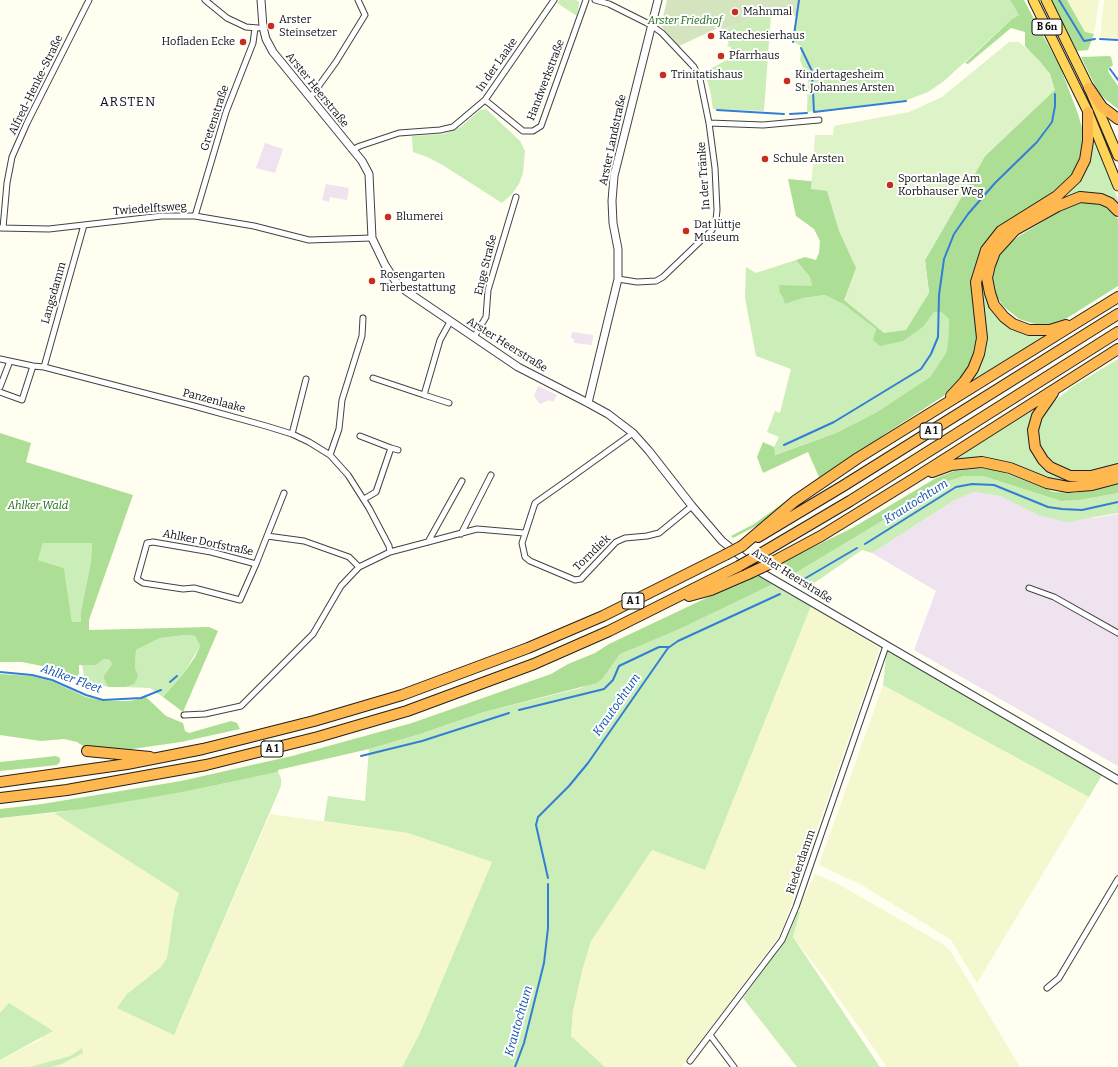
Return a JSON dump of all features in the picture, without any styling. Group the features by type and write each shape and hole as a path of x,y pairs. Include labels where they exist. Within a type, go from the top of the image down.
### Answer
{"highway":[{"name":"B 6n","path":"1033,0 1088,112 1118,186"},
{"name":"B 6n","path":"1046,0 1074,55 1118,156"},
{"path":"1089,88 1102,107 1118,119"},
{"path":"937,410 964,382 973,369 979,354 982,338 976,282 986,250 1001,231 1057,196 1076,178 1084,160 1088,140 1088,112"},
{"path":"1086,317 1050,330 1029,330 1013,324 1004,317 994,305 987,278 990,265 995,252 1015,230 1065,203 1080,197 1090,197 1110,203 1118,211"},
{"path":"742,546 795,501 858,458 1118,297"},
{"name":"A 1","path":"0,782 64,774 158,758 253,738 314,722 402,695 528,648 603,616 742,546 843,486 1118,314"},
{"name":"A 1","path":"0,798 67,790 162,774 258,753 325,735 407,711 473,688 609,632 755,557 850,500 1118,332"},
{"path":"675,599 711,590 767,565 821,536 1118,349"},
{"path":"1059,386 1043,407 1034,423 1034,441 1043,460 1050,467 1070,476 1091,476 1118,469"},
{"path":"915,478 951,465 982,462 1010,468 1047,483 1068,487 1092,485 1118,478"},
{"path":"86,751 158,758"}],"street":[{"name":"Alfred-Henke-Straße","path":"1,228 12,157 27,123 89,0"},
{"path":"205,0 228,18 246,26 259,28"},
{"name":"Arster Heerstraße","path":"261,0 259,28 273,52 352,150 369,174 372,238 385,265 396,282 406,292 518,367 608,414 632,432 722,541 762,573 1118,780"},
{"path":"310,98 336,62 365,15 358,0"},
{"name":"In der Laake","path":"352,150 400,133 440,130 453,126 485,100 554,0"},
{"name":"Handwerkstraße","path":"485,100 523,131 533,131 541,126 586,0"},
{"name":"In der Tränke","path":"595,0 651,25 662,33 694,67 700,80 709,123 717,210 716,220 712,230 663,277 656,281 637,282 618,279"},
{"name":"Arster Landstraße","path":"588,403 618,279 618,249 613,223 612,201 614,176 658,0"},
{"name":"Gretenstraße","path":"195,216 226,112 259,28"},
{"path":"709,123 763,126 818,120"},
{"name":"Enge Straße","path":"474,337 486,317 488,290 516,197"},
{"name":"Twiedelftsweg","path":"1,228 49,229 162,216 195,216 254,226 309,240 372,238"},
{"name":"Langsdamm","path":"44,367 84,225"},
{"path":"330,455 339,429 342,400 362,336 363,318"},
{"name":"Arster Heerstraße","path":"424,394 440,340 450,322"},
{"name":"Panzenlaake","path":"0,359 44,367 292,434 330,455 348,475 364,499 389,546 390,552"},
{"path":"0,387 10,361"},
{"path":"0,392 22,400 33,366"},
{"path":"373,378 449,403"},
{"path":"292,434 306,379"},
{"path":"184,715 205,714 241,706 313,634 341,586 359,567 390,552 477,529 524,533 535,503 570,480 632,432"},
{"path":"360,436 398,450"},
{"path":"364,499 376,492 391,448"},
{"path":"461,534 491,475"},
{"path":"428,542 462,481"},
{"name":"Ahlker Dorfstraße","path":"256,564 211,552 153,542 147,543 136,579 142,583 184,590 194,588 240,600 256,564 284,493"},
{"name":"Torndiek","path":"524,533 522,543 523,551 530,561 575,580 581,579 616,542 625,538 647,536 659,533 692,506"},
{"path":"267,536 304,541 350,557 359,567"},
{"path":"1029,588 1054,597 1118,633"},
{"name":"Riederdamm","path":"690,1061 782,940 796,907 886,646"},
{"path":"1047,988 1059,978 1118,879"},
{"path":"710,1035 734,1067"}],"shaded area":[{"path":"265,143 283,149 275,173 256,168"},
{"path":"326,184 349,188 347,200 330,197 329,202 322,200"},
{"path":"572,332 593,335 592,345 574,343 574,339 571,338"},
{"path":"538,386 557,395 553,402 549,400 540,404 534,396"},
{"path":"974,492 1000,496 1038,515 1096,518 1118,514 1118,766 914,650 936,591 872,553 953,501"}],"green space":[{"path":"560,0 576,0 579,2 577,16 557,3"},
{"name":"Arster Friedhof","path":"667,0 799,0 797,16 771,14 751,17 738,25 722,29 720,27 679,46 661,26"},
{"path":"799,0 1010,0 1019,15 1012,19 944,81 928,92 907,100 807,112 808,79 800,60 802,47 794,42"},
{"path":"1010,0 1024,0 1061,69 1078,114 1083,131 1082,146 1079,161 1074,172 1063,186 1001,225 985,243 972,276 972,289 977,323 977,338 974,354 968,369 956,385 942,397 885,434 760,524 733,538 731,536 754,524 819,477 808,452 763,473 757,457 763,442 774,447 775,455 836,433 877,412 930,377 946,353 948,343 949,319 941,312 934,312 924,326 903,341 880,346 873,340 876,329 843,304 825,295 803,298 785,304 780,293 779,285 812,286 810,277 796,260 805,257 816,260 819,253 820,241 814,229 796,216 788,179 831,183 929,293 925,260 985,156 1054,90 1050,74 1025,46 1025,32 1011,28 968,64 965,63 1012,19 1019,15"},
{"path":"1051,0 1067,0 1085,32 1094,34 1088,50 1077,51"},
{"path":"1067,0 1099,0 1094,34 1085,32"},
{"path":"1104,0 1118,0 1118,38 1100,37"},
{"path":"771,14 764,111 713,109 710,89 704,72 733,57 732,55 734,54 730,46 728,47 727,45 729,44 722,29 738,25 751,17"},
{"name":"Sportanlage Am Korbhauser Weg","path":"1009,42 1019,42 1038,59 1050,74 1055,90 985,156 925,260 929,293 906,330 884,333 844,300 856,268 839,231 827,191 811,189 815,135 833,135 834,126 909,112 942,97"},
{"path":"1081,57 1111,57 1113,65 1108,69 1109,73 1118,86 1118,109 1105,99 1097,90"},
{"path":"486,109 520,141 525,151 523,173 519,184 512,194 502,203 441,164 413,152 412,136 444,134 461,127 480,110"},
{"path":"1094,138 1118,199 1118,205 1110,198 1089,193 1066,198 1033,216 1005,235 994,248 985,272 985,284 990,304 1005,321 1014,328 1032,334 1054,332 962,391 976,370 983,347 985,325 981,287 982,271 991,251 998,240 1010,228 1069,192 1084,171 1089,161 1092,139"},
{"path":"1082,202 1096,203 1109,209 1118,219 1118,286 1064,320 1051,324 1035,324 1019,319 1003,306 996,295 993,278 1002,250 1019,236 1072,204"},
{"path":"796,260 810,277 812,286 791,287 784,285 785,304 803,298 825,295 843,304 876,329 875,338 924,326 934,312 941,312 949,319 948,343 946,353 930,377 877,412 836,433 774,455 774,447 779,437 767,432 775,411 780,413 791,369 756,356 745,298 746,267 756,273"},
{"path":"1118,359 1118,464 1081,473 1053,465 1047,459 1039,444 1038,431 1042,416 1051,404 1072,387"},
{"path":"1039,403 1036,411 1039,462 1090,480 1079,484 1046,479 1013,465 947,463 976,443 986,440"},
{"name":"Ahlker Wald","path":"0,433 31,443 26,462 133,495 89,620 89,630 209,627 218,631 183,712 163,697 184,673 195,657 200,646 195,636 186,635 160,638 136,650 135,668 138,676 134,684 126,687 108,687 103,677 112,664 110,660 104,659 96,665 79,665 79,674 77,677 52,668 22,662 0,662","holes":["43,543 92,543 91,562 81,611 81,622 72,622 64,568 38,560"]},
{"path":"986,468 1005,473 1054,492 1075,493 1118,484 1118,493 1080,500 1061,501 983,476 964,476 949,481 789,577 771,568 854,527 936,478 954,471"},
{"path":"964,476 983,476 1061,501 1080,500 1118,493 1118,513 1067,522 1038,515 1000,496 974,492 953,501 872,553 862,550 807,588 789,577 949,481"},
{"path":"43,543 92,543 91,562 81,611 81,622 72,622 64,568 38,560"},
{"path":"757,574 773,584 679,629 620,654 603,678 597,683 484,712 420,734 369,749 278,770 278,772 183,792 83,809 0,818 0,809 42,804 181,781 292,756 412,723 551,674 568,664 595,653 609,644"},
{"path":"773,584 811,606 705,870 652,850 591,941 582,971 573,1011 571,1036 605,1067 402,1067 420,1033 492,862 408,833 324,821 328,796 365,801 369,749 420,734 484,712 581,688 603,678 620,654"},
{"path":"811,606 880,648 784,925 778,938 681,1067 605,1067 571,1036 573,1011 582,971 591,941 652,850 705,870"},
{"path":"186,635 195,636 200,646 184,673 163,697 150,688 126,687 134,684 136,650 160,638"},
{"path":"887,649 1102,775 1089,797 883,685"},
{"path":"104,659 110,660 112,664 103,677 108,687 85,681 82,665 96,665"},
{"path":"0,674 32,676 51,681 86,697 104,701 130,701 146,697 166,716 183,723 185,731 189,733 231,721 237,723 240,729 181,742 132,749 86,748 77,742 64,739 41,741 0,735"},
{"path":"883,685 1089,797 977,983 951,940 862,885 819,865"},
{"path":"56,756 60,758 60,762 57,765 0,771 0,762"},
{"path":"278,772 281,778 281,786 174,1035 117,1008 127,994 161,967 167,958 174,910 179,893 54,813 183,792"},
{"path":"54,813 179,893 174,910 167,958 161,967 127,994 174,1035 270,814 408,833 492,862 420,1033 402,1067 52,1067 72,1060 81,1048 70,1056 44,1064 30,1067 0,1067 0,1060 42,1039 0,1013 0,818"},
{"path":"815,874 838,884 941,943 950,950 1020,1067 887,1067 820,972 793,937 800,912 797,911"},
{"path":"797,911 800,912 793,937 880,1067 797,1067 743,998 783,942 790,930"},
{"path":"9,1003 53,1031 0,1060 0,1013"},
{"path":"82,1048 83,1053 62,1064 52,1067 30,1067 70,1056"}],"waterway":[{"path":"793,42 799,0"},
{"path":"1059,0 1084,41 1095,39"},
{"path":"1100,39 1118,40"},
{"path":"801,48 812,71 814,112 906,101"},
{"path":"1110,69 1118,80"},
{"path":"784,445 834,422 921,369 931,354 938,337 939,295 944,259 954,234 968,214 995,183 1037,142 1052,122 1055,106 1055,94"},
{"path":"717,110 784,114"},
{"path":"790,114 807,113"},
{"name":"Krautochtum","path":"865,544 956,487 972,484 994,485 1048,507 1062,509 1082,510 1118,502"},
{"name":"Krautochtum","path":"799,582 857,548"},
{"name":"Krautochtum","path":"548,878 536,825 538,817 569,786 588,763 668,648 678,641 780,594"},
{"path":"519,710 604,689 613,680 619,666 659,647 669,647"},
{"name":"Ahlker Fleet","path":"0,672 32,675 52,680 86,695 103,700 141,698 161,690"},
{"name":"Ahlker Fleet","path":"170,682 177,676"},
{"path":"361,756 422,741 509,713"},
{"name":"Krautochtum","path":"515,1067 524,1043 544,963 548,928 548,884"}],"place":[{"name":"Mahnmal","path":"735,12"},
{"name":"Arster Steinsetzer","path":"271,26"},
{"name":"Katechesierhaus","path":"711,36"},
{"name":"Hofladen Ecke","path":"243,42"},
{"name":"Pfarrhaus","path":"721,56"},
{"name":"Trinitatishaus","path":"663,75"},
{"name":"Kindertagesheim St. Johannes Arsten","path":"787,81"},
{"name":"Schule Arsten","path":"765,159"},
{"name":"Sportanlage Am Korbhauser Weg","path":"890,185"},
{"name":"Blumerei","path":"388,217"},
{"name":"Dat lüttje Museum","path":"686,231"},
{"name":"Rosengarten Tierbestattung","path":"372,281"}],"district":[{"name":"ARSTEN","path":"128,102"}]}
